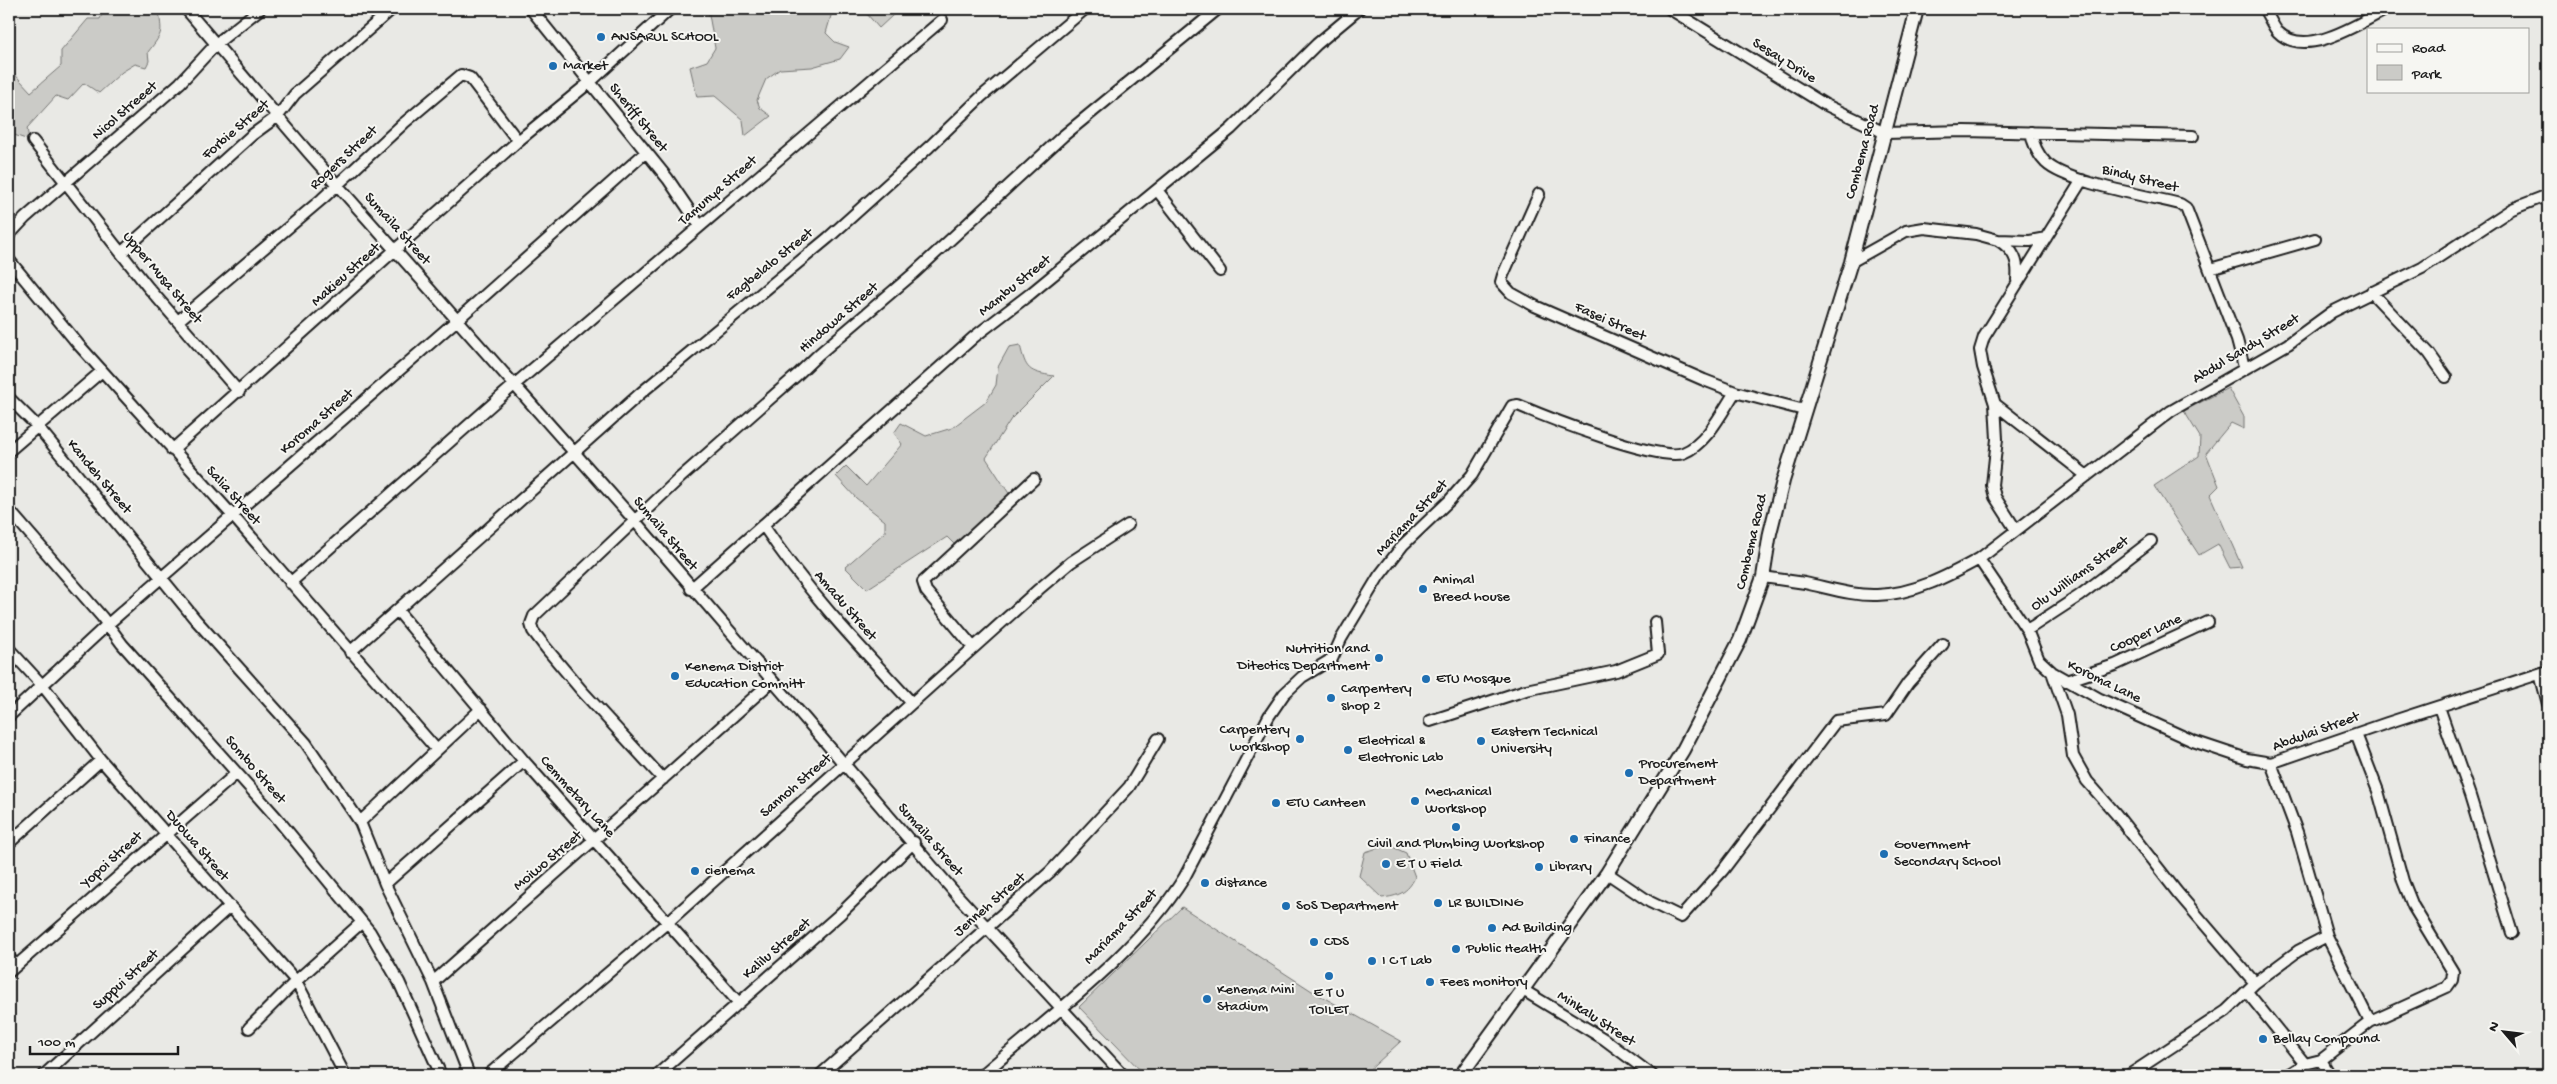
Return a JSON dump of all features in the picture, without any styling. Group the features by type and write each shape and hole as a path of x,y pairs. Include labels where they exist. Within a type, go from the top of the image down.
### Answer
{"street":[{"name":"Sumaila Street","path":"186,9 337,185 396,249 635,521 844,764 914,842 986,928 1123,1075"},
{"name":"Nicol Streeet","path":"9,235 64,183 180,83 217,43 260,9"},
{"name":"Forbie Street","path":"121,253 252,135 278,116 295,94 392,9"},
{"name":"Sheriff Street","path":"531,9 668,179 700,226"},
{"name":"Makieu Street","path":"172,450 194,428 239,392 396,249 518,141 590,82 670,9"},
{"name":"Fagbelalo Street","path":"350,652 681,358 860,210 982,96 1085,9"},
{"name":"Hindowa Street","path":"663,779 582,691 534,631 531,624 534,616 635,521 819,354 1000,196 1063,136 1218,9"},
{"name":"Mambu Street","path":"692,589 974,337 1231,129 1317,44 1359,9"},
{"name":"Sesay Drive","path":"1670,9 1824,104 1886,133"},
{"name":"Combema Road","path":"1460,1075 1607,873 1683,750 1740,640 1762,578 1772,524 1804,410 1851,262 1917,9"},
{"path":"2264,9 2278,32 2289,39 2304,42 2329,38 2387,9"},
{"name":"Tamunya Street","path":"290,584 514,385 942,20"},
{"name":"Rogers Street","path":"178,321 337,185 404,123 461,75 470,78 518,141"},
{"path":"1886,133 2031,132 2101,136 2193,136"},
{"name":"Bindy Street","path":"2031,132 2034,146 2046,163 2054,169 2082,180 2183,205 2237,340 2244,367"},
{"name":"Upper Musa Street","path":"33,141 64,183 121,253 239,392"},
{"name":"Koroma Street","path":"9,716 107,625 457,320 646,152"},
{"path":"2016,530 1995,497 1992,485 1996,439 1994,404 1982,367 1980,350 1984,337 2082,180"},
{"path":"1156,190 1220,271"},
{"name":"Fasei Street","path":"1539,194 1502,275 1501,282 1504,288 1536,306 1735,392 1804,410"},
{"name":"Abdul Sandy Street","path":"1762,578 1802,583 1843,592 1877,595 1928,584 1979,559 2171,411 2244,367 2288,344 2332,312 2440,257 2512,209 2548,195"},
{"path":"1851,262 1906,231 1924,228 1976,234 1998,240 2030,242 2046,238"},
{"path":"1998,240 2008,246 2015,256 2019,267 2017,283"},
{"path":"2210,269 2316,240"},
{"name":"Salia Street","path":"9,260 102,371 233,516 290,584 437,750"},
{"path":"2371,292 2429,353 2446,377"},
{"path":"9,451 102,371"},
{"name":"Mariama Street","path":"982,1075 1060,1008 1132,942 1169,902 1184,878 1269,716 1292,685 1332,659 1341,639 1379,576 1403,545 1449,501 1472,475 1512,406 1518,405 1602,436 1668,455 1684,453 1702,441 1735,392"},
{"name":"Kandeh Street","path":"9,398 38,427 195,619 306,743 360,822 385,884 433,982 470,1075"},
{"path":"1994,404 2087,476"},
{"path":"973,647 926,591 923,582 1034,479"},
{"name":"Sombo Street","path":"9,510 107,625 238,773 330,881 375,939 399,982 442,1075"},
{"name":"Amadu Street","path":"763,525 789,564 819,602 911,702"},
{"name":"Sannoh Street","path":"488,1075 668,922 973,647 1072,562 1128,525"},
{"name":"Olu Williams Street","path":"2027,630 2078,596 2151,541"},
{"name":"Koroma Lane","path":"1979,559 2027,630 2039,660 2052,672 2100,699 2193,741 2247,759 2271,763"},
{"name":"Cemmetary Lane","path":"397,610 524,761 738,1002"},
{"path":"1430,721 1526,690 1616,671 1658,654 1655,622"},
{"name":"Cooper Lane","path":"2066,681 2115,665 2208,622"},
{"path":"1607,873 1650,902 1681,917 1723,870 1836,721 1886,715 1908,683 1943,644"},
{"name":"Duowa Street","path":"9,649 42,686 101,760 296,981 344,1075"},
{"path":"2052,672 2066,715 2073,756 2087,780 2177,892 2255,983"},
{"path":"2544,673 2548,704"},
{"name":"Abdulai Street","path":"2370,1022 2327,936 2297,832 2271,763 2544,673"},
{"name":"Moiwo Street","path":"433,982 772,681"},
{"path":"2439,707 2470,796 2512,933"},
{"path":"360,822 480,709"},
{"path":"2288,1075 2305,1064 2321,1060 2370,1022 2447,987 2452,980 2453,972 2444,954 2410,898 2378,791 2356,734"},
{"name":"Jenneh Street","path":"820,1075 1050,872 1097,824 1129,787 1158,739"},
{"path":"9,843 101,760"},
{"path":"385,884 524,761"},
{"name":"Yopoi Street","path":"11,965 238,773"},
{"name":"Kalilu Streeet","path":"657,1075 840,914 914,842"},
{"name":"Suppui Street","path":"44,1075 230,907"},
{"path":"249,1028 296,981 361,923"},
{"path":"2129,1075 2226,1011 2255,983 2298,951 2327,936"},
{"name":"Minkalu Street","path":"1523,990 1604,1040 1652,1075"},
{"path":"2246,992 2305,1064"},
{"path":"2321,1060 2330,1075"}],"green space":[{"path":"104,9 159,9 161,32 148,52 149,61 146,67 135,64 122,72 99,93 84,83 68,100 56,96 27,128 29,140 14,135 9,146 9,68 31,92 61,66 61,51 88,19 100,19"},
{"path":"708,9 833,9 826,33 835,42 849,47 840,59 812,67 780,69 766,79 757,100 760,108 771,116 745,136 743,120 715,96 697,97 690,67 707,61 715,48"},
{"path":"854,9 894,9 893,15 879,28 867,14"},
{"path":"1020,345 1024,360 1033,371 1054,376 1011,419 986,458 1010,495 956,546 947,537 867,589 845,567 885,532 885,521 856,498 836,476 846,466 866,486 902,444 894,433 901,423 926,436 952,428 986,402 996,385 998,367 1009,347"},
{"path":"2228,388 2244,417 2244,429 2231,423 2206,453 2219,486 2210,495 2242,567 2230,568 2218,544 2199,555 2154,486 2199,456 2200,437 2184,411"},
{"name":"E T U Field","path":"1388,845 1406,853 1415,877 1409,887 1402,893 1382,898 1359,876 1365,852"},
{"name":"Kenema Mini Stadium","path":"1182,907 1312,991 1401,1041 1364,1075 1145,1075 1079,1007"}],"place":[{"name":"ANSARUL SCHOOL","path":"601,37"},
{"name":"Market","path":"553,66"},
{"name":"Animal Breed house","path":"1423,589"},
{"name":"Nutrition and Ditectics Department","path":"1379,658"},
{"name":"Kenema District Education Committ","path":"675,676"},
{"name":"ETU Mosque","path":"1426,679"},
{"name":"Carpentery shop 2","path":"1331,698"},
{"name":"Carpentery workshop","path":"1300,739"},
{"name":"Eastern Technical University","path":"1481,741"},
{"name":"Electrical & Electronic Lab","path":"1348,750"},
{"name":"Procurement Department","path":"1629,773"},
{"name":"Mechanical Workshop","path":"1415,801"},
{"name":"ETU Canteen","path":"1276,803"},
{"name":"Civil and Plumbing Workshop","path":"1456,827"},
{"name":"Finance","path":"1574,839"},
{"name":"Government Secondary School","path":"1884,854"},
{"name":"E T U Field","path":"1386,864"},
{"name":"Library","path":"1539,867"},
{"name":"cienema","path":"695,871"},
{"name":"distance","path":"1205,883"},
{"name":"LR BUILDING","path":"1438,903"},
{"name":"SoS Department","path":"1286,906"},
{"name":"Ad Building","path":"1492,928"},
{"name":"CDS","path":"1314,942"},
{"name":"Public Health","path":"1456,949"},
{"name":"I C T Lab","path":"1372,961"},
{"name":"E T U TOILET","path":"1329,976"},
{"name":"Fees monitory","path":"1430,982"},
{"name":"Kenema Mini Stadium","path":"1207,999"},
{"name":"Bellay Compound","path":"2263,1039"}]}
